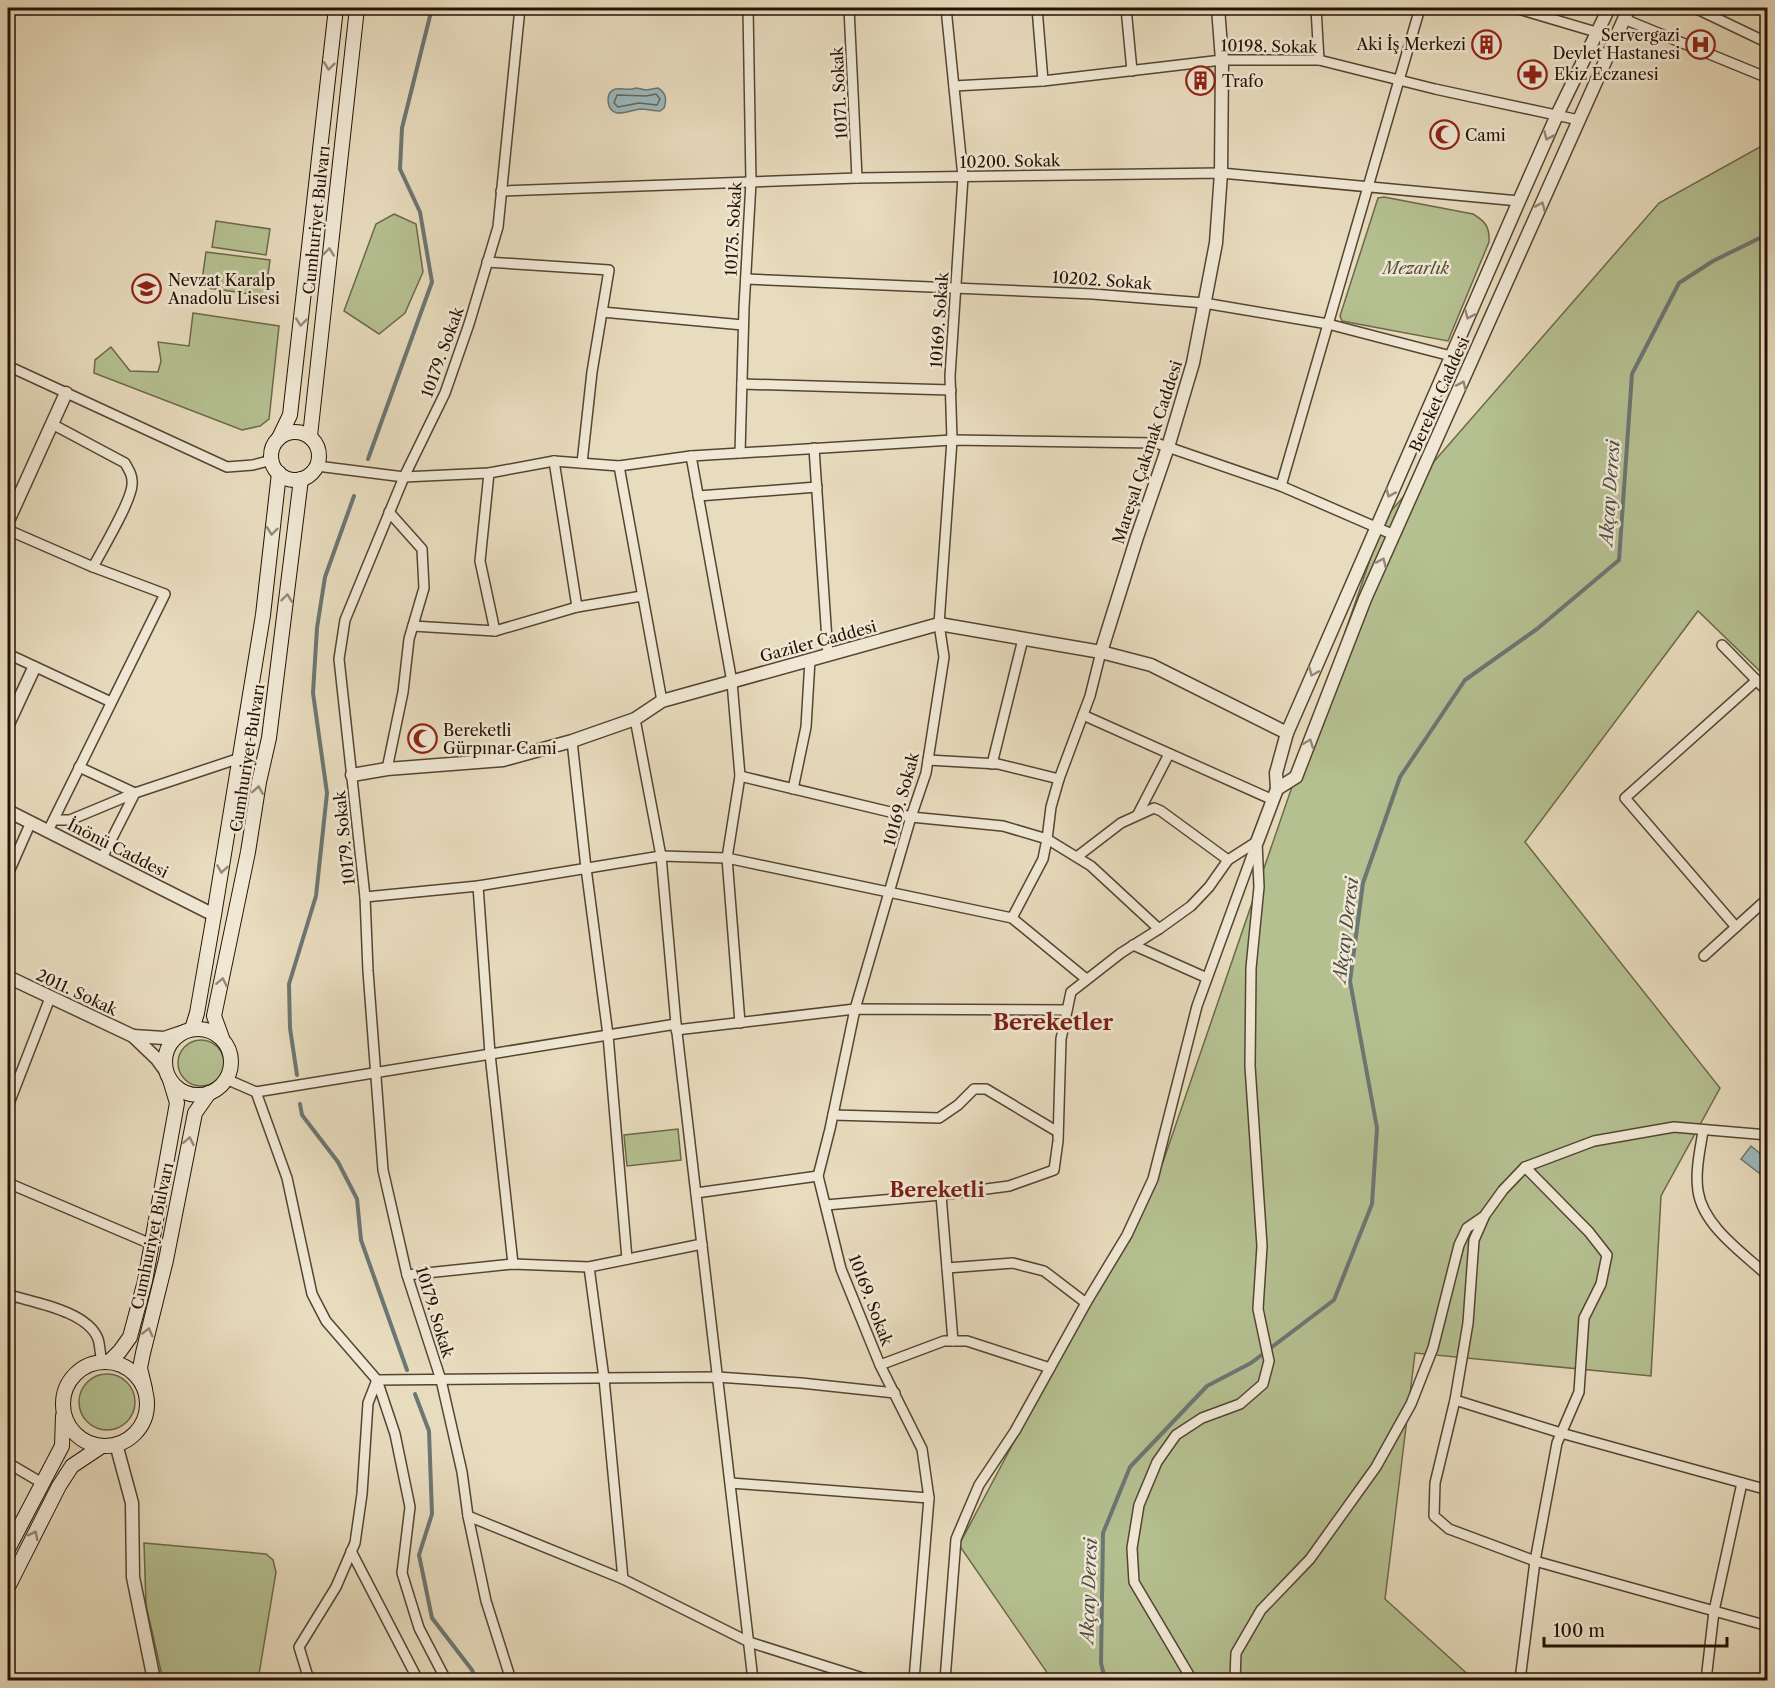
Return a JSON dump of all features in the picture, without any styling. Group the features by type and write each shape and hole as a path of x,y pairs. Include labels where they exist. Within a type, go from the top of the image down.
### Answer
{"main road":[{"path":"187,1031 197,1012 262,615 279,473 272,460 274,445 290,415 336,8"},
{"name":"Cumhuriyet Bulvarı","path":"309,436 357,8"},
{"path":"279,438 294,431 302,432 315,442 320,458 313,472 301,479 292,479 279,473"},
{"name":"Cumhuriyet Bulvarı","path":"222,1038 214,1017 269,738 301,479"},
{"path":"105,1362 120,1351 130,1337 145,1281 177,1103 167,1075 164,1059 167,1048 173,1039 187,1031 203,1029 222,1038 228,1048 231,1058 226,1079 219,1088 209,1093 187,1094 177,1088 167,1075"},
{"name":"Cumhuriyet Bulvarı","path":"145,1389 140,1368 143,1353 166,1260 195,1113 209,1093"},
{"path":"8,1549 62,1446 64,1396 68,1383 77,1372 88,1365 105,1362 128,1368 138,1377 145,1389 147,1402 142,1422 129,1438 109,1445 72,1466 59,1486 8,1587"},
{"path":"63,1411 68,1424 77,1435 89,1443 109,1445"}],"street":[{"name":"10179. Sokak","path":"511,1680 486,1601 468,1516 462,1472 441,1380 407,1275 383,1170 368,971 365,897 339,659 345,620 404,477 445,393 469,324 498,227 520,8"},
{"name":"10175. Sokak","path":"740,453 743,325 751,182 748,8"},
{"name":"10171. Sokak","path":"849,8 857,178"},
{"name":"10169. Sokak","path":"914,1680 928,1497 922,1449 880,1365 840,1269 818,1176 855,1009 911,817 926,774 944,657 939,624 952,440 951,390 963,177 946,8"},
{"path":"1037,8 1043,81"},
{"path":"1126,8 1132,71"},
{"name":"Mareşal Çakmak Caddesi","path":"1101,652 1193,363 1215,243 1221,173 1221,60 1218,8"},
{"path":"1316,8 1319,60"},
{"path":"1281,486 1420,8"},
{"path":"1515,8 1596,32"},
{"name":"Bereket Caddesi","path":"1257,842 1275,794 1276,773 1287,733 1557,115 1609,8"},
{"path":"1695,8 1767,43"},
{"path":"1627,13 1767,78"},
{"name":"Bereket Caddesi","path":"1275,794 1296,777 1365,599 1627,13"},
{"name":"10198. Sokak","path":"954,86 1043,81 1221,60 1319,60 1435,90 1579,120"},
{"name":"10200. Sokak","path":"501,191 857,178 1221,173 1368,185 1519,201"},
{"path":"487,262 609,270 592,372 582,463"},
{"name":"10202. Sokak","path":"746,279 1093,294 1204,303 1328,324 1451,356"},
{"path":"602,312 743,325"},
{"path":"8,366 227,467 253,465 272,460"},
{"path":"742,384 951,390"},
{"path":"8,521 66,393"},
{"path":"52,424 125,463 131,474 132,487 93,567"},
{"path":"317,466 404,477 489,473 554,461 619,466 691,456 952,440 1156,443 1281,486 1394,535"},
{"path":"814,448 828,655"},
{"path":"691,456 732,682 740,776 727,858 740,1023"},
{"path":"554,461 577,607"},
{"path":"619,466 662,701"},
{"path":"489,473 480,561 495,631"},
{"path":"698,496 817,487"},
{"path":"387,769 403,692 409,639 424,588 422,549 389,512"},
{"path":"8,530 93,567 165,594 51,825"},
{"path":"413,626 495,631 577,607 642,596"},
{"name":"Gaziler Caddesi","path":"352,775 387,769 503,760 572,741 635,719 662,701 939,624 1101,652 1151,665 1287,733"},
{"path":"992,764 1023,639"},
{"path":"1722,645 1767,692"},
{"path":"1012,918 1043,859 1051,807 1083,715 1101,652"},
{"path":"8,654 111,702"},
{"path":"793,789 806,727 810,660"},
{"path":"8,724 34,668"},
{"path":"1736,927 1624,798 1757,680"},
{"path":"1083,715 1169,754 1275,794"},
{"path":"635,719 661,856 676,1027 753,1680"},
{"path":"572,741 608,1035 627,1259"},
{"path":"1138,814 1169,754"},
{"path":"51,825 70,820 135,793 240,758"},
{"path":"928,760 992,764 1059,779"},
{"path":"79,767 135,793"},
{"path":"740,776 911,817 1003,826 1047,839 1078,856 1107,879 1159,929"},
{"path":"102,858 135,793"},
{"path":"1078,856 1121,823 1154,808 1228,860"},
{"name":"İnönü Caddesi","path":"8,811 31,822 51,825 102,858 214,915"},
{"path":"8,874 31,822"},
{"path":"826,1205 941,1195 1010,1186 1054,1170 1058,1132 1061,1039 1071,992 1085,978 1191,906 1203,894 1228,860 1257,842"},
{"path":"945,1680 956,1539 979,1485 1015,1431 1127,1234 1153,1179 1197,1005 1257,842"},
{"path":"1192,1680 1134,1582 1132,1548 1139,1505 1157,1462 1176,1436 1202,1418 1240,1404 1263,1384 1269,1360 1258,1309 1262,1246 1250,1066 1251,968 1259,887 1257,842"},
{"path":"365,897 478,886 661,856 727,858 1012,918 1085,978"},
{"path":"478,886 490,1054 513,1264"},
{"path":"1704,956 1767,898"},
{"path":"1133,945 1207,978"},
{"name":"2011. Sokak","path":"8,977 133,1036"},
{"path":"8,1106 50,998"},
{"path":"226,1079 256,1092 608,1035 676,1027 740,1023 855,1009 1067,1010"},
{"path":"133,1036 164,1038 187,1031"},
{"path":"133,1036 157,1059 167,1075"},
{"path":"833,1114 939,1118 958,1105 974,1089 986,1089 1058,1132"},
{"path":"256,1092 287,1178 312,1294 326,1321 377,1380 395,1434 410,1507 402,1573 419,1628 446,1680"},
{"path":"1767,1135 1674,1127 1594,1141 1525,1167 1503,1190 1485,1215 1474,1240 1468,1323 1455,1400 1435,1483 1434,1516 1449,1529 1535,1561 1767,1626"},
{"path":"1703,1131 1697,1183 1702,1207 1711,1222 1767,1276"},
{"path":"1520,1680 1535,1561 1557,1443 1579,1392 1584,1317 1601,1284 1607,1255 1589,1232 1525,1167"},
{"path":"696,1193 818,1176"},
{"path":"8,1183 151,1244"},
{"path":"941,1195 953,1341"},
{"path":"1235,1680 1236,1653 1261,1610 1310,1559 1376,1467 1411,1404 1433,1348 1459,1245 1467,1228 1485,1215"},
{"path":"407,1275 513,1264 589,1267 702,1244"},
{"path":"947,1268 1013,1263 1034,1268 1044,1271 1086,1303"},
{"path":"589,1267 604,1378 623,1579"},
{"path":"8,1292 13,1296 61,1310 86,1322 98,1337 105,1362"},
{"path":"880,1365 944,1341 967,1341 1050,1368"},
{"path":"377,1380 717,1377 895,1393"},
{"path":"309,1680 299,1647 336,1587 355,1543 362,1494 368,1403 377,1380"},
{"path":"1455,1400 1562,1433 1767,1490"},
{"path":"109,1445 132,1503 134,1577 154,1680"},
{"path":"8,1463 42,1483"},
{"path":"730,1483 928,1497"},
{"path":"1706,1680 1714,1611 1742,1483"},
{"path":"468,1516 623,1579 749,1642 869,1680"},
{"path":"351,1551 418,1680"}],"green space":[{"path":"1767,143 1767,678 1698,611 1525,842 1720,1088 1661,1196 1651,1376 1415,1353 1385,1599 1474,1680 1049,1680 1046,1671 959,1545 1163,1162 1384,519 1659,203"},
{"name":"Mezarlık","path":"1384,197 1473,214 1481,219 1488,228 1489,242 1448,341 1342,321 1340,316 1378,198"},
{"path":"394,214 416,224 423,272 405,313 379,334 344,311 376,224"},
{"path":"216,221 270,229 266,255 212,247"},
{"path":"206,252 270,260 265,296 201,287"},
{"path":"193,313 279,326 269,419 260,426 242,430 94,373 95,360 111,347 130,371 158,372 161,361 158,342 189,346"},
{"path":"201,1040 217,1047 224,1063 217,1079 201,1086 185,1079 178,1063 185,1047"},
{"path":"678,1129 681,1160 627,1166 624,1135"},
{"path":"101,1374 113,1374 123,1378 131,1386 135,1402 131,1418 123,1426 113,1430 101,1430 91,1426 83,1418 79,1408 79,1396 83,1386 91,1378"},
{"path":"144,1543 266,1554 273,1560 276,1572 258,1680 163,1680 146,1605"}],"water":[{"path":"636,88 646,90 658,88 665,96 664,108 660,111 640,109 620,113 611,109 608,99 610,92"},
{"path":"1751,1146 1767,1159 1767,1172 1764,1177 1741,1159"}],"waterway":[{"path":"368,459 432,282 420,212 400,169 402,128 432,8"},
{"name":"Akçay Deresi","path":"1105,1680 1101,1663 1103,1533 1130,1467 1207,1386 1251,1363 1334,1300 1372,1204 1377,1128 1350,981 1363,883 1400,777 1465,680 1537,629 1619,560 1632,374 1679,283 1713,261 1768,234"},
{"path":"297,1075 290,1028 289,984 316,896 327,793 313,693 317,628 325,577 354,496"},
{"path":"300,1104 302,1115 338,1162 357,1199 361,1240 407,1370"},
{"path":"415,1394 429,1431 432,1514 419,1555 432,1618 472,1670 476,1680"}],"place":[{"name":"Aki İş Merkezi","path":"1487,44"},
{"name":"Servergazi Devlet Hastanesi","path":"1701,44"},
{"name":"Ekiz Eczanesi","path":"1533,74"},
{"name":"Trafo","path":"1201,81"},
{"name":"Cami","path":"1444,135"},
{"name":"Nevzat Karalp Anadolu Lisesi","path":"147,289"},
{"name":"Bereketli Gürpınar Cami","path":"422,739"}],"district":[{"name":"Bereketler","path":"1053,1022"},
{"name":"Bereketli","path":"937,1190"}]}
